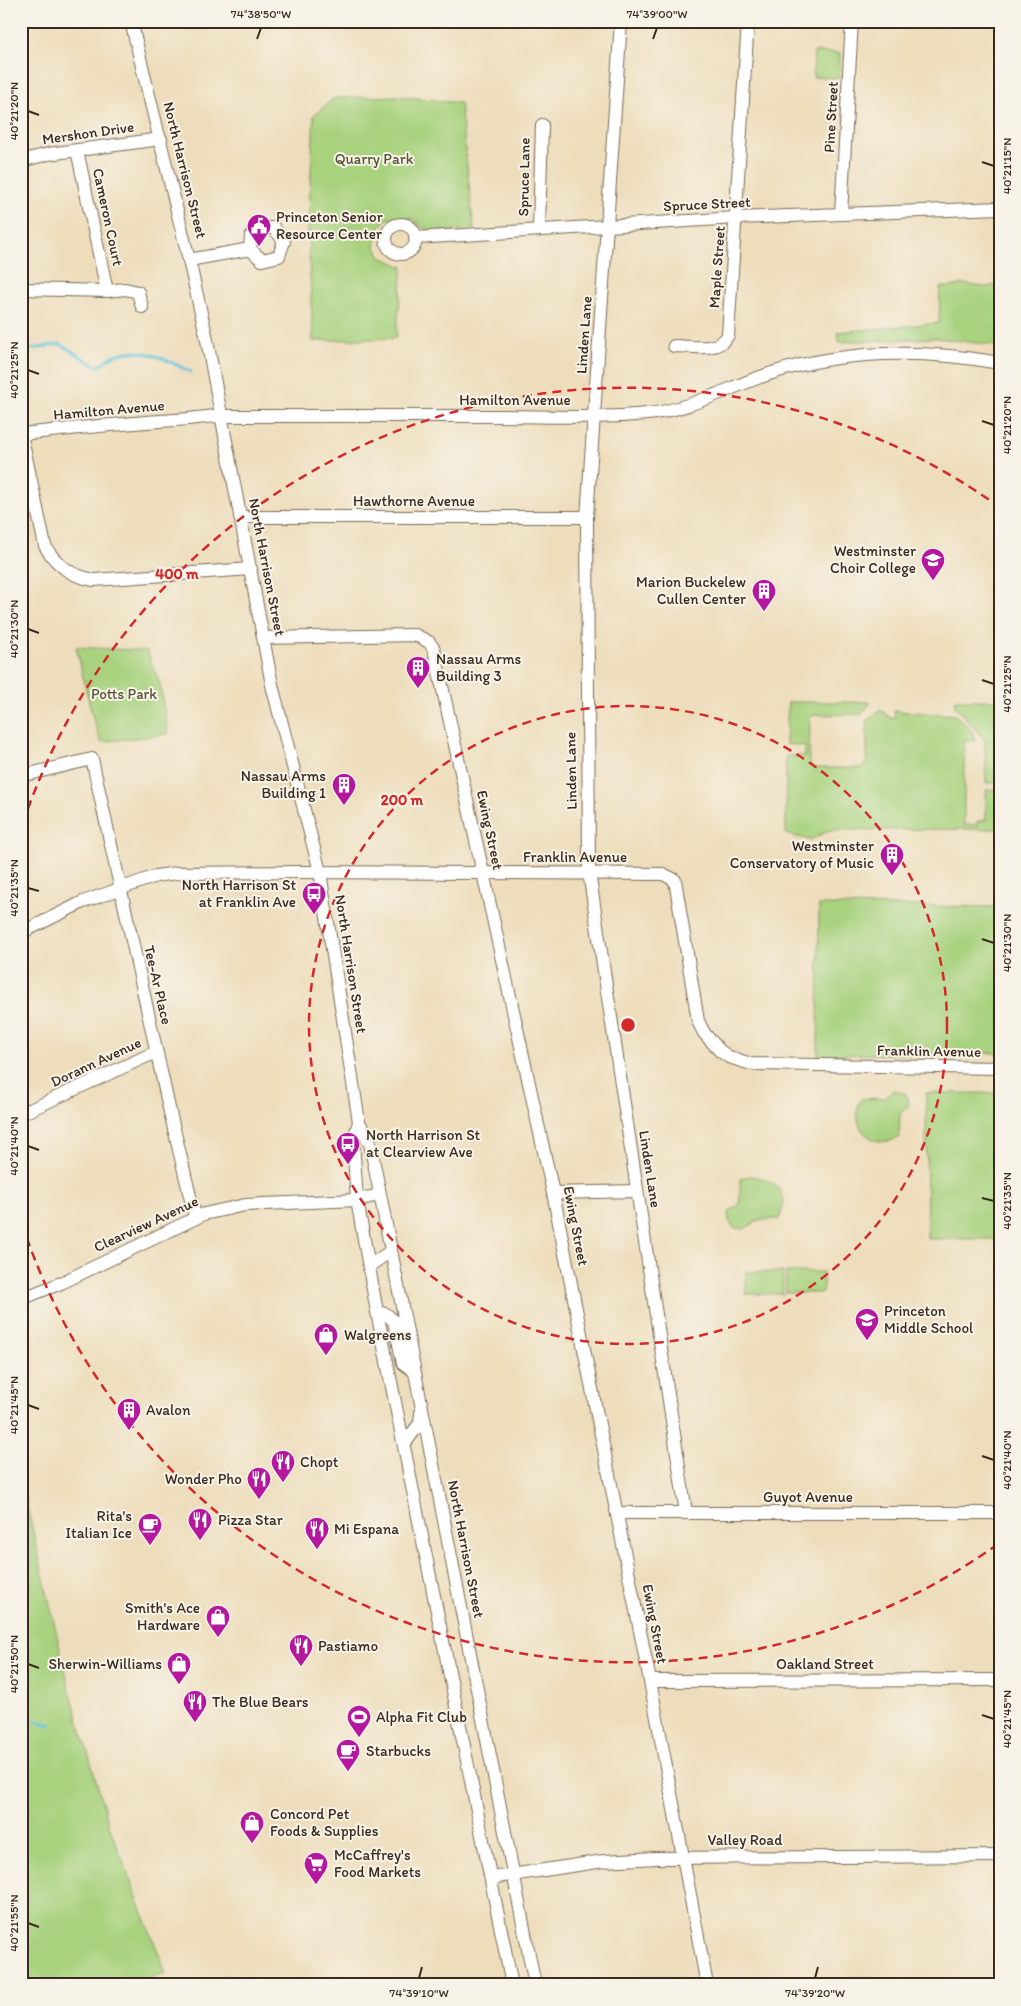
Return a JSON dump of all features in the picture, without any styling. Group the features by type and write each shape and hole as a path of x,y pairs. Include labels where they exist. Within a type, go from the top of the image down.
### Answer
{"street":[{"name":"North Harrison Street","path":"131,21 190,260 272,685 320,872 359,1122 370,1143 535,1985"},
{"name":"Linden Lane","path":"621,21 587,517 589,872 686,1513"},
{"name":"Maple Street","path":"674,346 718,347 725,342 728,335 748,21"},
{"name":"Pine Street","path":"841,214 852,21"},
{"name":"Spruce Lane","path":"539,229 542,125"},
{"name":"Mershon Drive","path":"21,161 77,150 160,139"},
{"name":"Cameron Court","path":"77,150 107,291"},
{"name":"Spruce Street","path":"415,238 736,218 1000,208"},
{"path":"190,260 250,248"},
{"path":"21,289 107,291 125,289 138,292 142,307"},
{"name":"Hamilton Avenue","path":"21,434 221,416 595,416 662,412 679,408 766,375 826,359 887,353 920,353 949,355 1000,363"},
{"path":"21,434 45,546 52,557 70,573 94,580 251,569"},
{"name":"Hawthorne Avenue","path":"240,517 587,517"},
{"name":"Ewing Street","path":"264,638 415,635 429,642 434,649 553,1193 650,1681 707,1985"},
{"name":"Tee-Ar Place","path":"21,776 92,759 156,1052 195,1217"},
{"name":"Franklin Avenue","path":"21,933 83,902 156,876 177,873 589,872 663,874 675,880 698,1021 711,1043 729,1057 751,1064 1000,1068"},
{"name":"Dorann Avenue","path":"21,1114 156,1052"},
{"name":"North Harrison Street","path":"359,1122 353,1141 357,1200 512,1985"},
{"path":"553,1193 637,1191"},
{"name":"Clearview Avenue","path":"21,1299 61,1283 195,1217 223,1208 245,1205 357,1200 379,1195"},
{"path":"369,1266 391,1251"},
{"path":"378,1312 386,1314 394,1321 403,1363 414,1371"},
{"path":"405,1443 420,1423 421,1408"},
{"name":"Guyot Avenue","path":"617,1513 1000,1513"},
{"name":"Oakland Street","path":"650,1681 1000,1680"},
{"name":"Valley Road","path":"491,1878 604,1861 684,1857 1000,1856"}],"green space":[{"path":"814,52 840,53 840,78 813,77"},
{"name":"Quarry Park","path":"397,96 460,103 474,229 430,232 410,218 387,219 380,226 375,246 381,257 403,267 396,338 313,341 308,231 314,115 334,98"},
{"path":"964,284 984,287 1000,285 1000,346 937,338 839,342 838,332 939,323 940,287"},
{"name":"Potts Park","path":"76,647 147,651 160,684 168,734 101,742 92,715"},
{"path":"955,700 1000,700 1000,783 986,783 985,741 955,706"},
{"path":"788,702 871,702 862,714 813,715 810,719 809,762 815,768 861,768 867,762 867,720 881,710 891,718 895,718 894,711 956,715 972,731 975,741 964,741 964,825 977,825 977,821 986,820 986,790 1000,790 1000,829 830,830 810,840 786,834 786,756 805,756 805,746 786,744"},
{"path":"819,905 1000,907 1000,1053 818,1055"},
{"path":"893,1090 906,1094 909,1106 900,1113 899,1137 885,1142 878,1141 871,1138 861,1129 858,1122 858,1106 861,1099 885,1098"},
{"path":"926,1093 1000,1093 1000,1239 927,1239"},
{"path":"749,1176 767,1180 778,1188 783,1201 782,1210 779,1219 759,1220 744,1229 734,1228 729,1221 728,1213 740,1204 740,1179"},
{"path":"746,1272 783,1272 783,1294 746,1294"},
{"path":"786,1272 823,1272 823,1293 786,1293"},
{"path":"21,1480 69,1687 109,1825 166,1973 121,1985 21,1985"}],"waterway":[{"path":"21,351 60,344 98,367 115,355 125,352 144,353 154,355 191,372"},
{"path":"21,1722 31,1720 51,1725"}],"place":[{"name":"Princeton Senior Resource Center","path":"259,247"},
{"name":"Westminster Choir College","path":"933,581"},
{"name":"Marion Buckelew Cullen Center","path":"764,612"},
{"name":"Nassau Arms Building 3","path":"418,689"},
{"name":"Nassau Arms Building 1","path":"344,806"},
{"name":"Westminster Conservatory of Music","path":"892,876"},
{"name":"North Harrison St at Franklin Ave","path":"314,915"},
{"name":"North Harrison St at Clearview Ave","path":"348,1165"},
{"name":"Princeton Middle School","path":"867,1341"},
{"name":"Walgreens","path":"326,1356"},
{"name":"Avalon","path":"129,1431"},
{"name":"Chopt","path":"283,1483"},
{"name":"Wonder Pho","path":"259,1500"},
{"name":"Pizza Star","path":"200,1541"},
{"name":"Rita's Italian Ice","path":"150,1546"},
{"name":"Mi Espana","path":"317,1550"},
{"name":"Smith's Ace Hardware","path":"218,1638"},
{"name":"Pastiamo","path":"301,1667"},
{"name":"Sherwin-Williams","path":"179,1685"},
{"name":"The Blue Bears","path":"195,1723"},
{"name":"Alpha Fit Club","path":"359,1738"},
{"name":"Starbucks","path":"348,1772"},
{"name":"Concord Pet Foods & Supplies","path":"252,1844"},
{"name":"McCaffrey's Food Markets","path":"316,1885"}]}
